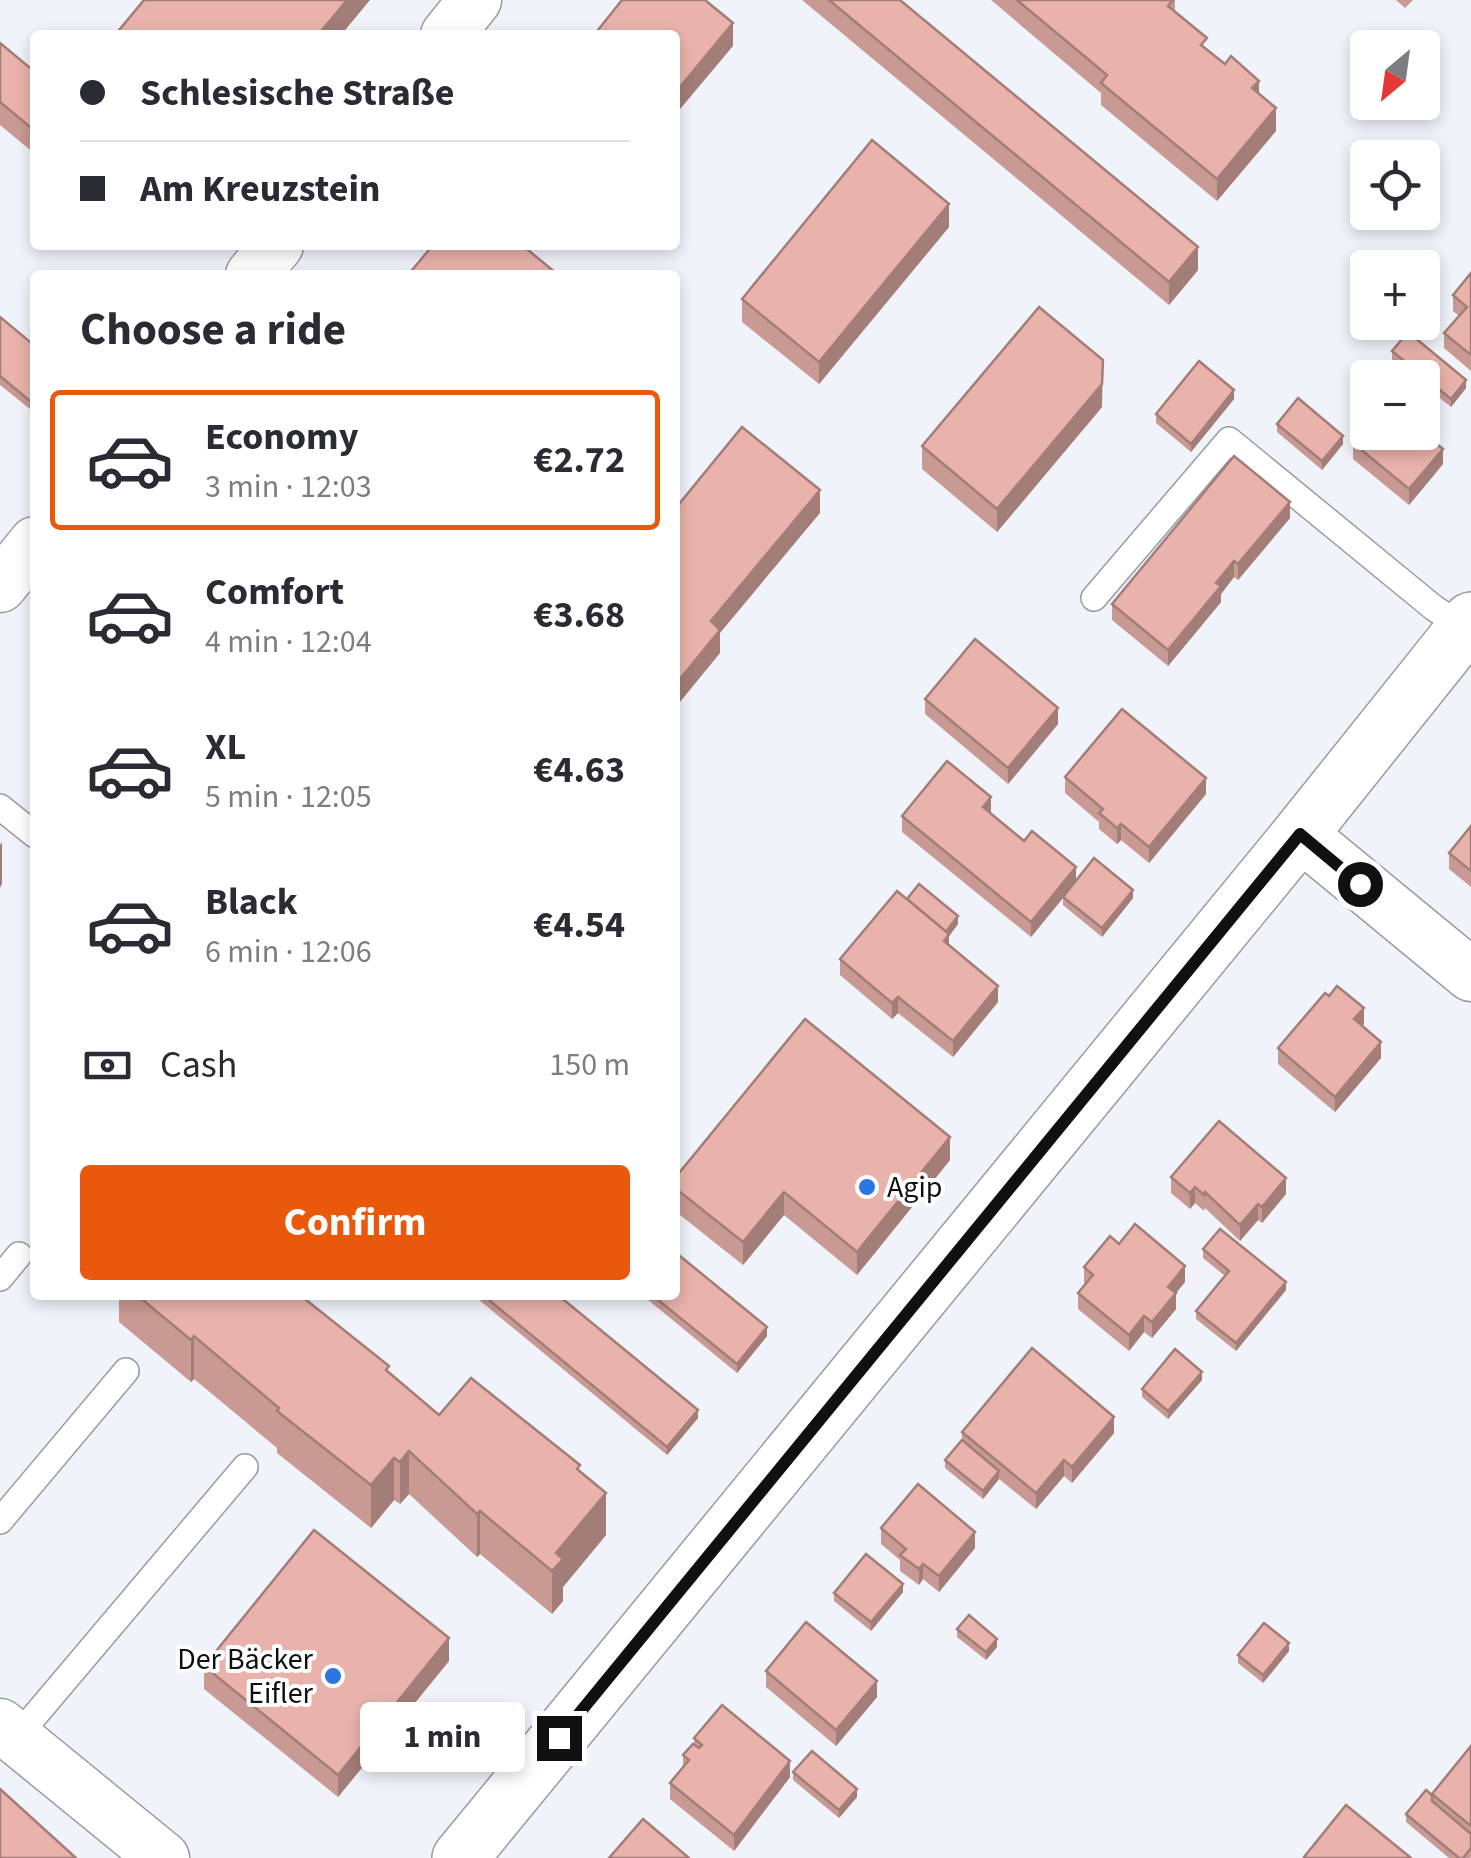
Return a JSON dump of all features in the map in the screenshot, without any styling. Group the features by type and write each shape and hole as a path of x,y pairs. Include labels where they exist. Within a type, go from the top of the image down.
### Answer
{"street":[{"path":"451,30 475,0"},
{"path":"256,270 273,250"},
{"path":"0,586 30,549"},
{"path":"460,1858 1468,624"},
{"path":"1300,834 1471,975"},
{"path":"8,1731 163,1858"}],"lane":[{"path":"1094,598 1229,440 1434,608 1468,624"},
{"path":"0,807 30,832"},
{"path":"0,1278 19,1255"},
{"path":"0,1520 126,1371"},
{"path":"8,1731 245,1467"}],"building":[{"path":"144,0 347,0 322,30 119,30"},
{"path":"622,0 705,0 733,23 680,87 680,30 598,30"},
{"path":"829,0 900,0 1198,247 1169,282"},
{"path":"1017,0 1173,0 1168,6 1207,38 1201,45 1225,64 1231,56 1259,81 1252,88 1276,108 1217,179 1101,83 1107,75"},
{"path":"0,43 30,68 30,127 0,102"},
{"path":"872,140 949,204 819,362 742,299"},
{"path":"429,250 528,250 552,270 412,270"},
{"path":"1471,273 1471,355 1444,333 1467,307 1453,295"},
{"path":"1039,307 1103,360 1102,384 997,509 922,446"},
{"path":"0,317 30,342 30,401 0,376"},
{"path":"1401,340 1418,340 1466,380 1451,399 1440,390 1440,360 1403,360 1392,351"},
{"path":"1199,361 1234,390 1191,444 1156,414"},
{"path":"1298,398 1343,436 1322,461 1277,424"},
{"path":"742,427 820,490 711,621 720,630 680,679 680,503"},
{"path":"1443,449 1409,489 1362,450"},
{"path":"1234,456 1290,502 1238,564 1234,561 1216,583 1221,586 1168,650 1112,604"},
{"path":"975,639 1058,708 1008,768 925,699"},
{"path":"1122,709 1206,778 1149,847 1121,824 1117,828 1099,813 1103,809 1065,777"},
{"path":"947,761 991,797 983,807 1024,841 1032,831 1076,867 1031,922 902,816"},
{"path":"1471,826 1471,871 1449,853"},
{"path":"1094,858 1133,890 1102,928 1063,897"},
{"path":"919,884 958,916 946,932 907,899"},
{"path":"897,891 949,934 944,941 998,986 953,1041 898,997 892,1003 840,959"},
{"path":"1337,986 1364,1008 1354,1019 1381,1042 1335,1097 1278,1048 1325,993 1329,996"},
{"path":"805,1019 950,1137 857,1252 784,1192 743,1242 680,1192 680,1172"},
{"path":"1219,1121 1286,1178 1262,1207 1258,1204 1240,1225 1205,1192 1204,1195 1195,1187 1190,1193 1171,1177"},
{"path":"1135,1224 1185,1266 1168,1287 1176,1293 1152,1322 1144,1316 1129,1335 1078,1293 1093,1275 1084,1267 1110,1236 1119,1244"},
{"path":"1220,1229 1286,1282 1236,1343 1196,1311 1229,1271 1203,1249"},
{"path":"680,1256 767,1327 737,1364 658,1300 680,1300"},
{"path":"143,1300 306,1300 389,1366 386,1370 439,1415 471,1378 580,1465 577,1469 606,1493 556,1553 563,1559 552,1571 480,1511 477,1514 409,1451 400,1462 394,1458 371,1485 277,1411 279,1408 194,1336 191,1340"},
{"path":"489,1300 564,1300 698,1410 667,1447"},
{"path":"1032,1348 1114,1417 1072,1467 1064,1460 1036,1493 962,1432"},
{"path":"1175,1349 1202,1372 1168,1411 1142,1389"},
{"path":"962,1440 999,1471 983,1491 945,1460"},
{"path":"918,1484 975,1532 939,1576 923,1564 919,1569 900,1555 906,1549 881,1528"},
{"path":"314,1530 449,1638 338,1775 204,1666"},
{"path":"866,1554 903,1584 871,1622 834,1593"},
{"path":"969,1615 997,1639 986,1652 957,1629"},
{"path":"806,1622 877,1681 836,1730 766,1671"},
{"path":"1264,1623 1289,1643 1263,1675 1238,1655"},
{"path":"722,1705 790,1761 734,1835 670,1783 689,1760 683,1755 693,1744 699,1748 702,1745 694,1738"},
{"path":"1471,1746 1471,1826 1432,1794"},
{"path":"812,1751 857,1789 839,1810 793,1772"},
{"path":"0,1789 76,1858 0,1858"},
{"path":"1426,1790 1432,1801 1471,1834 1471,1848 1463,1858 1406,1814"},
{"path":"1346,1805 1411,1858 1304,1857"},
{"path":"643,1819 689,1858 609,1858"}],"place":[{"name":"Agip","path":"867,1187"},
{"name":"Der Bäcker Eifler","path":"333,1676"}],"route":[{"path":"559,1738 1300,834 1360,884"}]}
